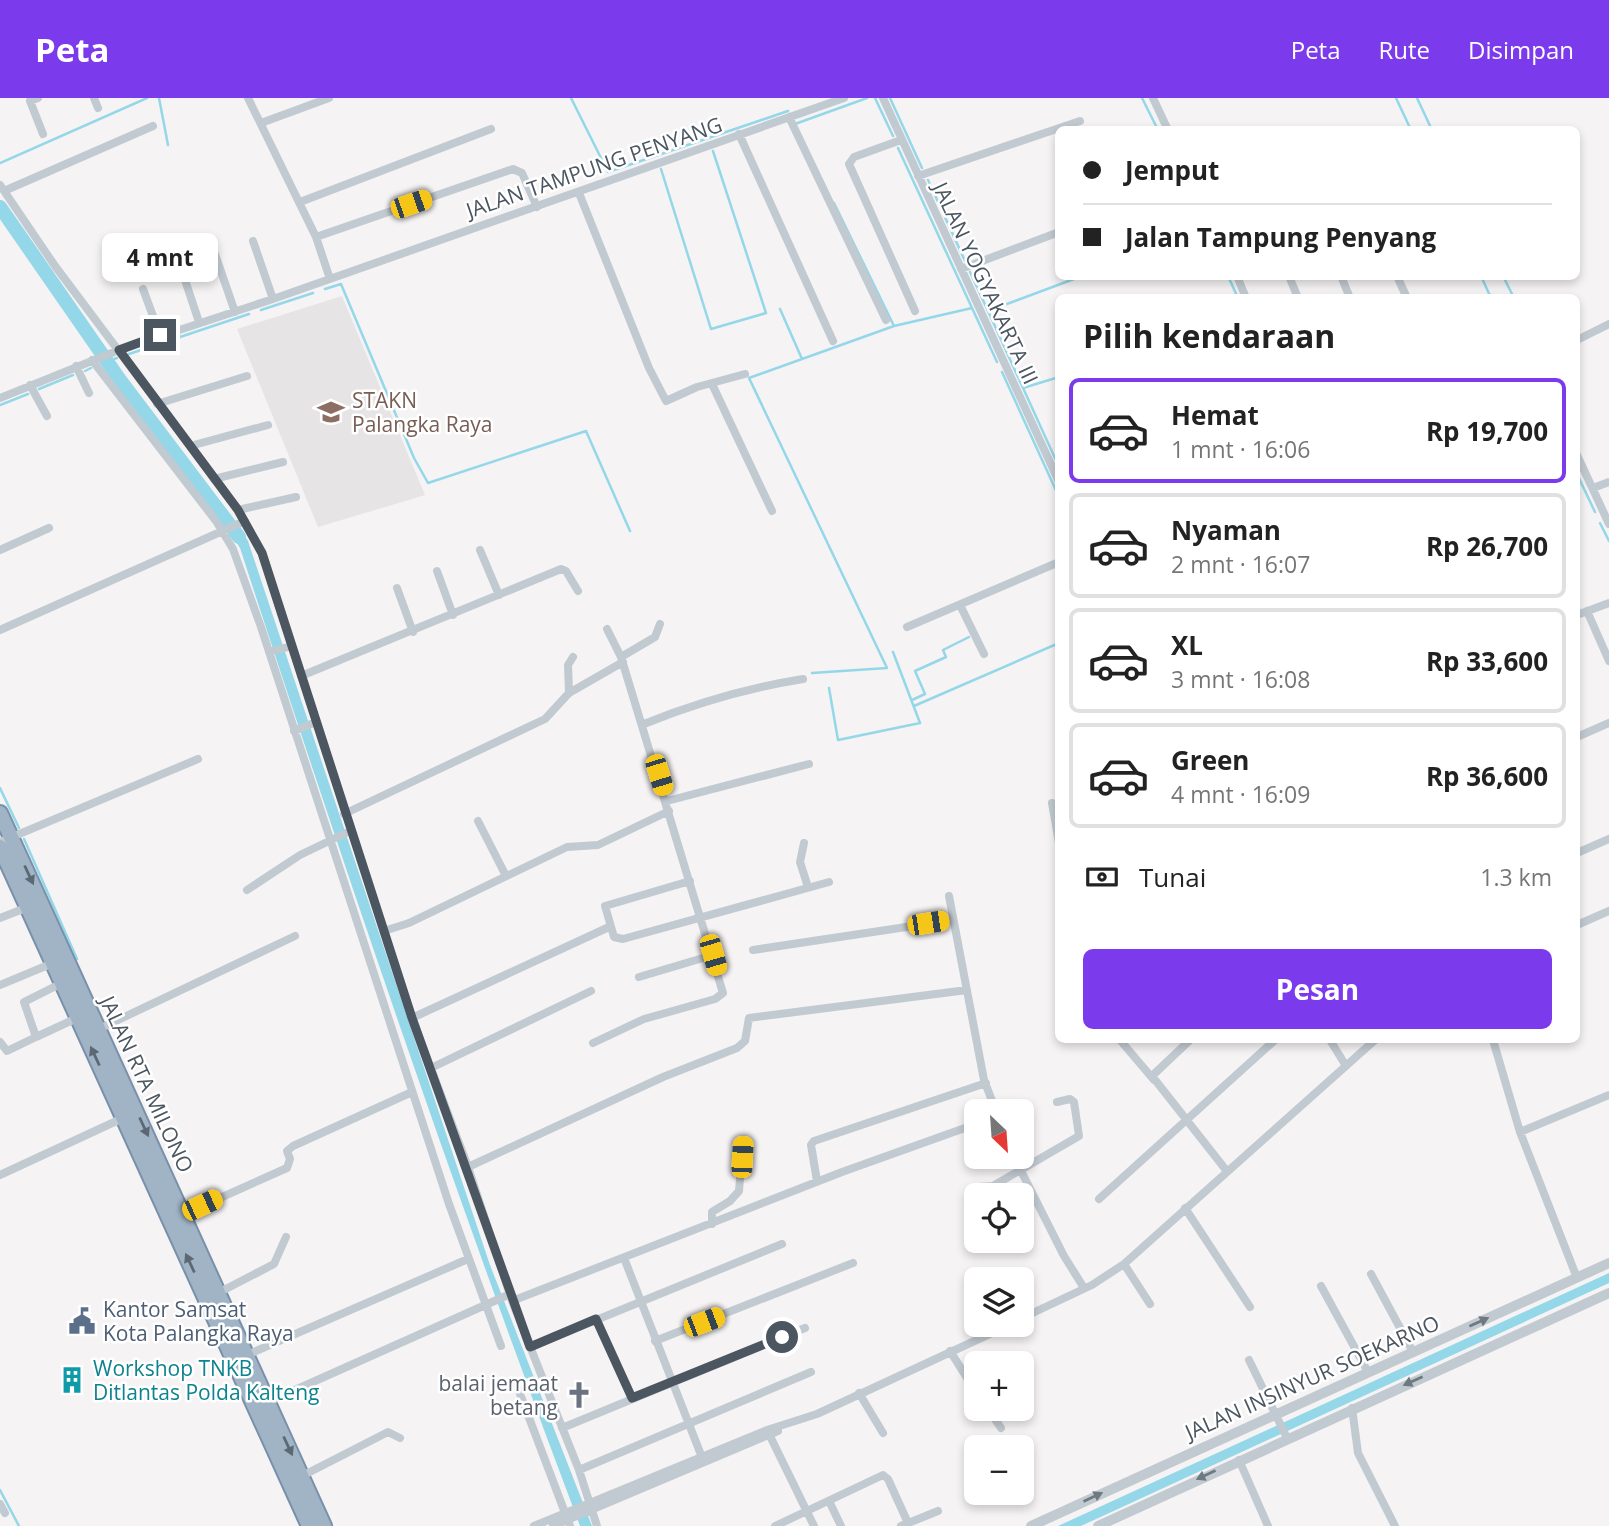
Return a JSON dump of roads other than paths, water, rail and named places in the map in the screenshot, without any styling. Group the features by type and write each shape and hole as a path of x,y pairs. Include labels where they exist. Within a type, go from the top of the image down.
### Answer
{"highway":[{"name":"JALAN RTA MILONO","path":"0,813 3,848 62,983 78,1018 184,1214 302,1476 309,1526"},
{"name":"JALAN RTA MILONO","path":"3,848 99,1029 118,1088 123,1118 304,1497 324,1526"}],"street":[{"path":"94,98 98,108"},
{"path":"248,98 316,237 330,279"},
{"path":"261,123 329,98"},
{"name":"JALAN TAMPUNG PENYANG","path":"0,398 160,335 236,312 844,98"},
{"name":"JALAN YOGYAKARTA III","path":"883,98 1055,473"},
{"path":"1153,98 1166,126"},
{"path":"32,99 43,134"},
{"path":"789,117 886,320"},
{"path":"1065,126 1080,121"},
{"path":"153,126 2,188 55,267 238,510 242,523 262,553 301,676 304,727 339,836 412,1092 468,1259 488,1304 501,1346"},
{"path":"300,202 491,129"},
{"path":"918,176 1055,129"},
{"path":"739,135 833,341"},
{"path":"901,140 854,157 849,164 915,311"},
{"path":"316,237 513,169 522,173 537,207"},
{"path":"579,193 666,401 696,387 745,374"},
{"path":"961,269 1055,234"},
{"path":"253,241 273,299"},
{"path":"215,254 236,312"},
{"path":"184,277 199,322"},
{"path":"143,289 160,335"},
{"path":"1580,338 1609,324"},
{"path":"99,358 226,530 271,652 344,814 339,836 384,931 412,1018 468,1167 508,1297 579,1470 586,1507 597,1526"},
{"path":"76,366 89,393"},
{"path":"157,404 247,376"},
{"path":"712,384 772,511"},
{"path":"30,385 47,416"},
{"path":"190,446 268,425"},
{"path":"214,479 283,461"},
{"path":"1580,461 1606,509 1609,524"},
{"path":"1593,488 1609,482"},
{"path":"238,510 296,497"},
{"path":"0,630 242,523"},
{"path":"0,550 49,528"},
{"path":"480,550 499,595"},
{"path":"907,627 1055,564"},
{"path":"301,676 561,569 566,571 578,591"},
{"path":"437,571 453,615"},
{"path":"397,588 413,632"},
{"path":"1580,614 1609,603"},
{"path":"960,605 984,654"},
{"path":"1587,611 1609,661"},
{"path":"344,814 545,719 569,693 655,637 660,624"},
{"path":"593,1043 644,1019 720,997 723,991 644,724 622,660 607,629"},
{"path":"271,652 290,646"},
{"path":"569,693 568,666 573,657"},
{"path":"644,724 711,699 756,686 803,679"},
{"path":"1580,736 1609,723"},
{"path":"3,848 198,759"},
{"path":"667,801 809,764"},
{"path":"1052,803 1055,820"},
{"path":"384,931 409,923 567,847 598,845 669,811"},
{"path":"478,821 506,876"},
{"path":"247,890 300,855 339,836"},
{"path":"1580,852 1609,839"},
{"path":"804,843 800,862 808,887"},
{"path":"690,881 605,906 614,937 623,939 829,882"},
{"path":"949,896 986,1083 992,1099"},
{"path":"0,918 28,907"},
{"path":"1580,924 1609,911"},
{"path":"753,950 953,920"},
{"path":"412,1018 609,927"},
{"path":"99,1029 295,936"},
{"path":"639,977 713,955"},
{"path":"0,985 53,962"},
{"path":"36,1037 23,1009 24,1002 62,983"},
{"path":"468,1167 663,1077 737,1048 745,1041 749,1018 967,990"},
{"path":"431,1068 591,992"},
{"path":"0,1042 8,1051 78,1018"},
{"path":"1123,1043 1226,1170"},
{"path":"1154,1080 1153,1074 1188,1043"},
{"path":"1099,1199 1272,1043"},
{"path":"1332,1043 1346,1066"},
{"path":"1034,1312 1084,1289 1124,1264 1226,1170 1372,1043"},
{"path":"1494,1043 1520,1132 1577,1278"},
{"path":"817,1181 811,1145 814,1141 986,1083"},
{"path":"184,1214 282,1170 290,1165 287,1151 293,1146 412,1092"},
{"path":"1520,1132 1609,1095"},
{"path":"998,1183 1079,1136 1074,1102 1070,1098 1057,1102"},
{"path":"0,1175 123,1118"},
{"path":"268,1402 488,1304 624,1258 817,1181 964,1128"},
{"path":"712,1224 711,1216 715,1208 730,1201 739,1191 743,1141"},
{"path":"1020,1171 1084,1289"},
{"path":"1185,1208 1250,1307"},
{"path":"219,1292 274,1264 286,1237"},
{"path":"530,1347 782,1244"},
{"path":"624,1258 703,1459"},
{"path":"247,1355 468,1259"},
{"path":"655,1341 853,1263"},
{"name":"JALAN INSINYUR SOEKARNO","path":"1098,1526 1239,1460 1282,1427 1368,1372 1609,1263"},
{"path":"1124,1264 1150,1304"},
{"path":"1371,1274 1413,1352"},
{"path":"1321,1286 1368,1372"},
{"name":"JALAN INSINYUR SOEKARNO","path":"1031,1526 1282,1427 1352,1408 1609,1293"},
{"path":"596,1319 632,1398"},
{"path":"562,1428 805,1328"},
{"path":"553,1526 586,1507 809,1416 982,1337"},
{"path":"950,1351 964,1373"},
{"path":"1249,1360 1282,1427"},
{"path":"579,1470 811,1372"},
{"path":"517,1386 569,1517"},
{"path":"859,1393 883,1433"},
{"path":"1352,1408 1358,1453 1395,1526"},
{"path":"996,1421 1001,1428"},
{"path":"302,1476 388,1432 400,1438"},
{"path":"768,1432 814,1526"},
{"path":"1239,1460 1268,1526"},
{"path":"775,1526 879,1475 886,1476 905,1524 938,1511"},
{"path":"829,1501 841,1526"},
{"path":"0,1504 5,1513"},
{"path":"534,1526 569,1517"}],"water":[{"path":"235,520 248,541 490,1265 592,1526 580,1526 447,1161 362,917 240,548 226,525"},
{"path":"1609,1273 1609,1283 1081,1526 1058,1526"}],"waterway":[{"path":"0,163 147,98"},
{"path":"159,98 168,145"},
{"path":"571,98 608,172 788,111"},
{"path":"795,124 867,98"},
{"path":"875,98 893,136"},
{"path":"890,98 922,168"},
{"path":"1142,98 1156,126"},
{"path":"1396,98 1409,126"},
{"path":"1417,98 1430,126"},
{"path":"898,148 997,362"},
{"path":"661,169 711,329 766,313 713,151"},
{"path":"928,180 965,261"},
{"path":"834,203 894,326"},
{"path":"0,207 120,380 239,537"},
{"path":"970,272 988,311 1071,280"},
{"path":"1230,280 1236,294"},
{"path":"1483,280 1489,294"},
{"path":"1505,280 1512,294"},
{"path":"325,289 341,284 414,458 428,483 586,431 630,531"},
{"path":"261,310 313,293"},
{"path":"812,673 887,668 749,378 894,326 972,308"},
{"path":"780,309 802,359"},
{"path":"988,311 1055,458"},
{"path":"129,354 249,314"},
{"path":"102,363 117,358"},
{"path":"85,371 91,368"},
{"path":"1002,372 1055,488"},
{"path":"39,389 73,375"},
{"path":"1023,388 1055,378"},
{"path":"0,405 28,394"},
{"path":"1580,480 1595,512"},
{"path":"1600,523 1609,541"},
{"path":"912,700 925,694 915,671 946,657 943,650 969,637"},
{"path":"914,706 1055,645"},
{"path":"829,688 838,740 920,723 893,652"},
{"path":"0,788 19,828"},
{"path":"24,839 77,959"},
{"path":"0,1490 19,1526"}],"place":[{"name":"STAKN Palangka Raya","path":"331,412"},
{"name":"Kantor Samsat Kota Palangka Raya","path":"82,1321"},
{"name":"Workshop TNKB Ditlantas Polda Kalteng","path":"72,1380"},
{"name":"balai jemaat betang","path":"579,1395"}]}
